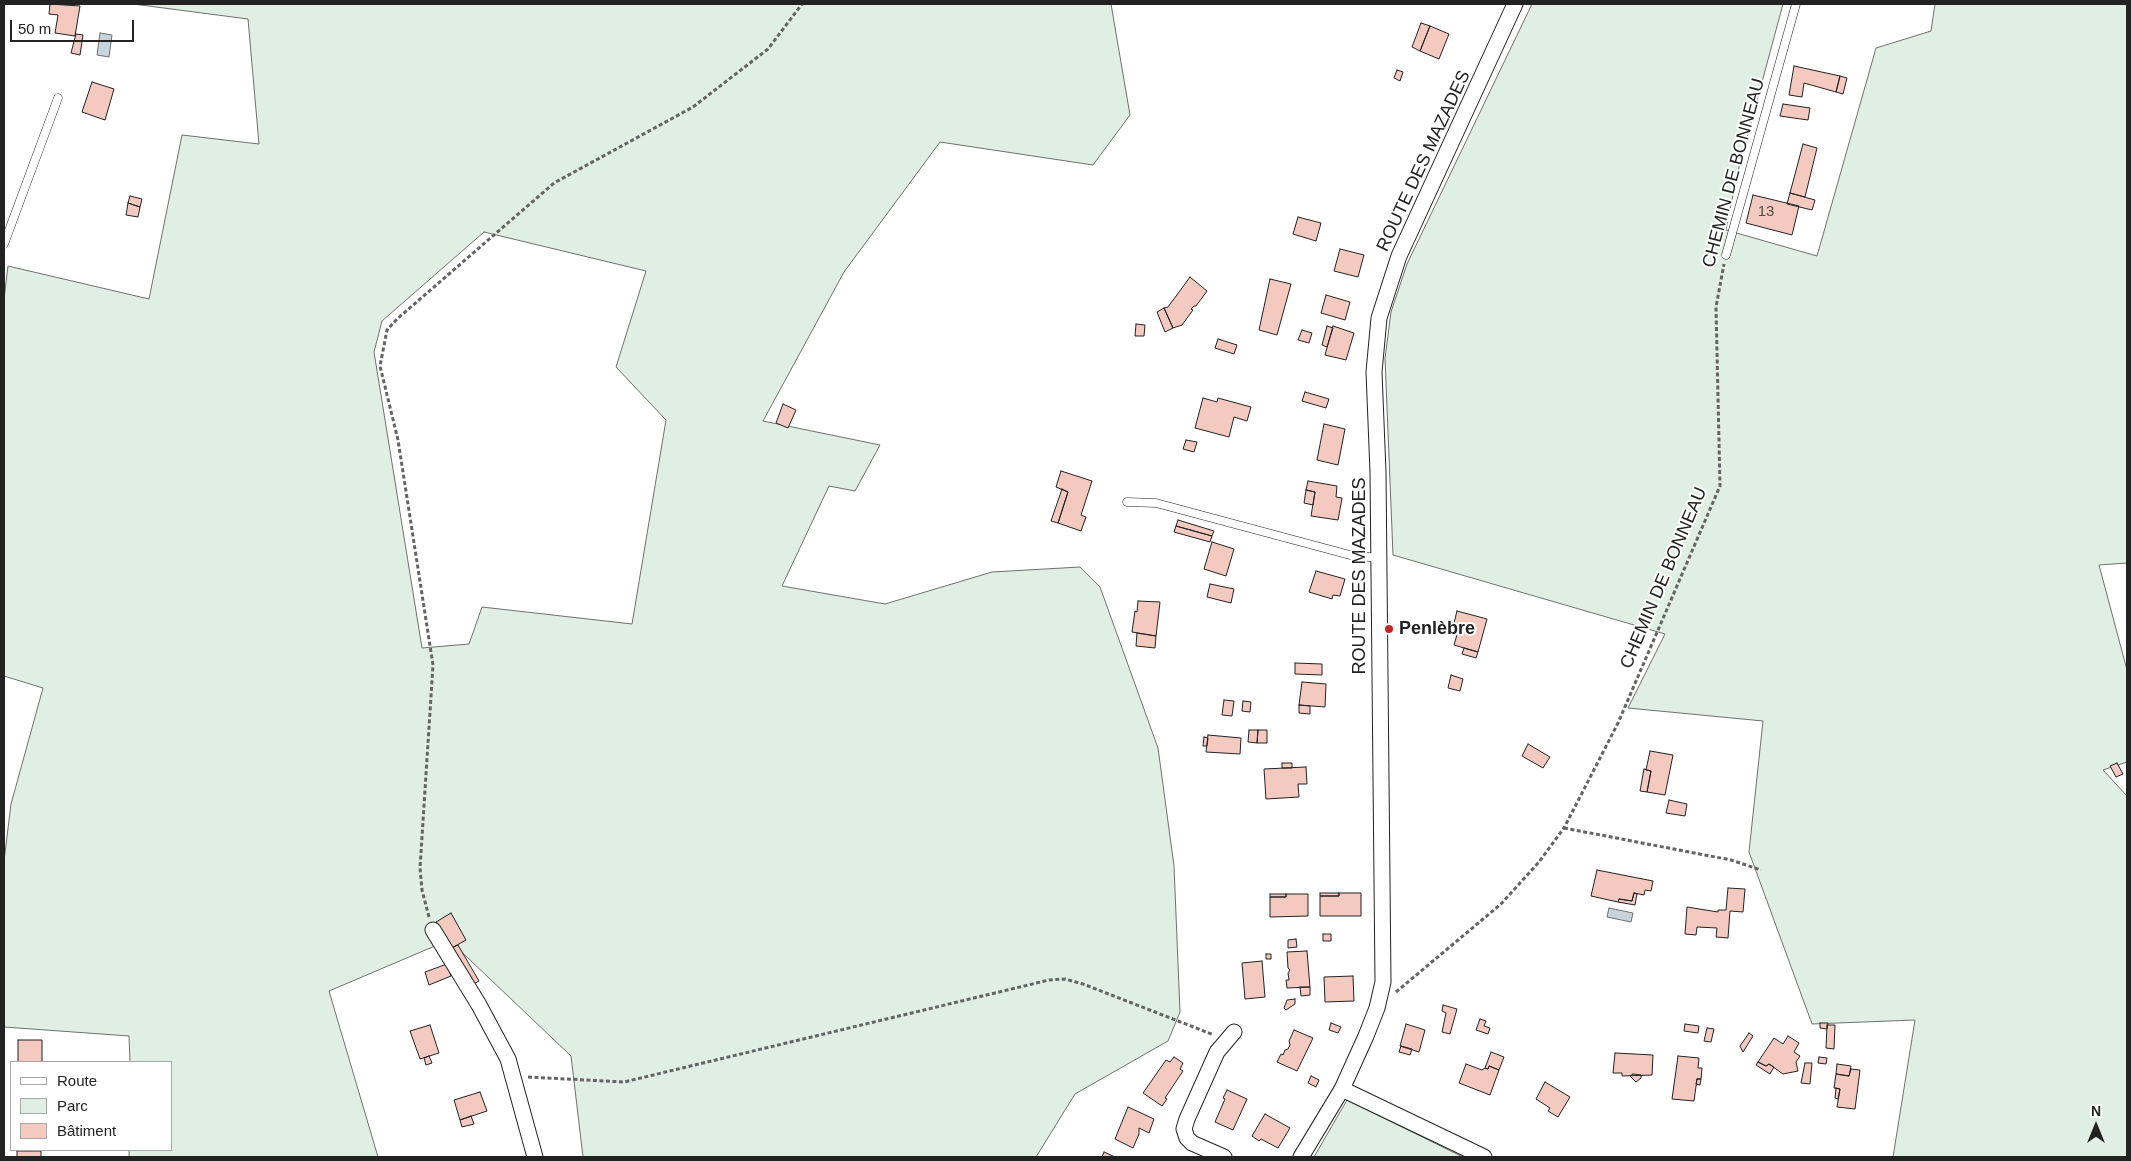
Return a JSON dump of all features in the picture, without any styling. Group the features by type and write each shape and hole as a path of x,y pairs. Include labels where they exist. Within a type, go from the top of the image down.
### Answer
{"street":[{"name":"ROUTE DES MAZADES","path":"1301,1157 1342,1089 1377,1008 1383,982 1374,372 1379,318 1399,256 1515,4"},
{"path":"432,930 479,1005 508,1059 534,1157"},
{"path":"1224,1157 1192,1143 1186,1138 1184,1129 1186,1119 1217,1052 1230,1036"},
{"path":"1342,1089 1484,1157"}],"lane":[{"name":"CHEMIN DE BONNEAU","path":"1726,255 1796,4"},
{"path":"4,244 58,98"},
{"path":"1127,502 1156,503 1350,555 1378,558"}],"path":[{"path":"432,930 422,890 420,868 434,665 398,440 380,366 387,330 397,319 554,182 693,107 768,49 802,4"},
{"name":"CHEMIN DE BONNEAU","path":"1377,1008 1501,904 1539,862 1564,828 1618,723 1720,486 1716,308 1726,255"},
{"path":"1564,828 1731,860 1761,870"},
{"path":"512,1076 624,1082 1049,980 1065,979 1230,1036"}],"green space":[{"path":"133,4 1111,4 1130,115 1093,165 940,142 844,272 763,421 880,445 855,491 829,486 782,586 885,604 992,572 1080,567 1100,587 1158,748 1174,866 1180,1012 1168,1041 1075,1094 1036,1157 583,1157 571,1056 449,940 329,991 378,1157 129,1157 129,1151 172,1151 172,1061 130,1061 129,1036 4,1027 4,861 11,804 43,688 4,676 4,299 8,266 149,299 182,135 259,144 248,19","holes":["484,232 646,271 616,367 666,420 632,624 482,607 469,644 422,648 374,352 382,321"]},
{"path":"1532,4 1783,4 1737,175 1726,230 1817,256 1876,48 1931,31 1935,4 2127,4 2127,563 2099,565 2127,670 2127,762 2103,770 2127,796 2127,1157 1893,1157 1915,1020 1812,1024 1749,852 1763,721 1628,708 1665,634 1393,555 1385,358 1391,312 1407,264"},
{"path":"1347,1100 1463,1157 1314,1157"}],"shaded area":[{"path":"100,33 112,35 109,57 97,55"},
{"path":"1609,908 1633,913 1631,922 1607,917"}],"building":[{"path":"50,4 80,6 75,36 55,33 58,15 49,14"},
{"path":"1421,23 1430,26 1420,51 1412,47"},
{"path":"1430,26 1449,34 1439,59 1420,51"},
{"path":"76,34 83,35 80,55 71,53"},
{"path":"1794,66 1840,76 1836,92 1804,83 1802,97 1789,95"},
{"path":"1397,70 1403,72 1400,81 1394,78"},
{"path":"1840,76 1847,78 1843,94 1836,92"},
{"path":"92,82 114,89 105,120 82,112"},
{"path":"1783,104 1810,108 1808,120 1780,116"},
{"path":"1803,144 1817,148 1805,197 1790,193"},
{"path":"1790,193 1815,200 1812,210 1787,204"},
{"path":"1753,195 1799,206 1792,235 1746,223"},
{"path":"130,196 142,199 140,207 128,203"},
{"path":"128,203 140,207 138,217 126,215"},
{"path":"1298,217 1321,223 1316,241 1293,234"},
{"path":"1340,249 1364,255 1358,277 1334,271"},
{"path":"1190,277 1207,291 1196,306 1191,309 1193,310 1182,325 1173,328 1164,308 1168,307"},
{"path":"1270,279 1291,284 1277,335 1259,330"},
{"path":"1326,295 1350,302 1345,320 1321,313"},
{"path":"1164,308 1173,328 1165,332 1157,312"},
{"path":"1136,324 1145,325 1144,336 1135,336"},
{"path":"1327,326 1333,328 1327,347 1322,345"},
{"path":"1333,326 1354,333 1346,360 1325,355"},
{"path":"1302,330 1312,333 1309,343 1298,340"},
{"path":"1218,339 1237,345 1234,354 1215,348"},
{"path":"1305,392 1329,399 1326,408 1302,401"},
{"path":"1203,398 1217,402 1218,398 1251,407 1247,421 1234,417 1229,437 1195,428"},
{"path":"783,404 796,410 788,428 776,423"},
{"path":"1324,424 1345,429 1338,465 1317,460"},
{"path":"1186,440 1197,442 1194,452 1183,449"},
{"path":"1061,471 1092,481 1081,515 1086,517 1081,531 1058,523 1068,492 1056,487"},
{"path":"1308,481 1337,486 1336,497 1342,498 1338,520 1311,516 1315,492 1306,490"},
{"path":"1062,489 1068,492 1058,523 1051,521"},
{"path":"1306,490 1315,492 1313,505 1304,503"},
{"path":"1178,520 1214,531 1212,536 1176,526"},
{"path":"1176,526 1212,536 1210,542 1174,532"},
{"path":"1212,542 1234,549 1226,576 1204,569"},
{"path":"1316,571 1345,579 1340,596 1333,595 1332,599 1309,592"},
{"path":"1210,584 1234,589 1231,603 1207,597"},
{"path":"1138,601 1160,602 1156,636 1132,632"},
{"path":"1457,611 1487,619 1478,652 1454,645 1460,624 1454,623"},
{"path":"1137,633 1156,636 1155,648 1136,646"},
{"path":"1464,648 1478,652 1476,658 1462,654"},
{"path":"1295,663 1322,664 1322,675 1295,674"},
{"path":"1451,675 1463,679 1460,691 1448,688"},
{"path":"1302,682 1326,684 1325,707 1299,705"},
{"path":"1224,700 1234,701 1232,716 1222,715"},
{"path":"1243,701 1251,702 1250,712 1242,711"},
{"path":"1299,705 1310,706 1310,714 1299,713"},
{"path":"1249,730 1258,730 1257,743 1248,742"},
{"path":"1258,730 1267,730 1267,743 1257,743"},
{"path":"1208,735 1241,738 1240,754 1206,752"},
{"path":"1204,737 1208,738 1207,746 1203,746"},
{"path":"1528,744 1550,757 1543,768 1522,756"},
{"path":"1650,751 1673,755 1665,795 1647,792 1651,771 1646,770"},
{"path":"1282,763 1292,763 1292,768 1282,768"},
{"path":"2117,763 2123,774 2116,777 2110,766"},
{"path":"1306,767 1307,784 1298,784 1299,797 1266,799 1264,769"},
{"path":"1644,769 1651,771 1647,792 1640,791"},
{"path":"1669,800 1687,804 1685,816 1666,813"},
{"path":"1597,870 1653,881 1651,891 1645,890 1644,895 1634,893 1632,901 1619,899 1618,902 1591,896"},
{"path":"1728,888 1745,889 1743,912 1730,911 1728,938 1716,937 1717,928 1697,927 1696,935 1685,934 1687,907 1718,912 1718,910 1726,910"},
{"path":"1320,893 1339,893 1339,896 1320,896"},
{"path":"1339,893 1361,893 1361,916 1320,916 1320,896 1339,896"},
{"path":"1634,893 1637,894 1635,905 1618,902 1619,899 1632,901"},
{"path":"1270,894 1286,894 1286,897 1270,897"},
{"path":"1286,894 1308,894 1308,916 1270,917 1270,897 1286,897"},
{"path":"451,913 466,940 450,949 436,922"},
{"path":"1323,934 1331,934 1331,941 1323,941"},
{"path":"1296,939 1297,947 1288,948 1288,940"},
{"path":"458,945 479,981 472,985 450,949"},
{"path":"1307,951 1310,987 1287,988 1286,980 1289,980 1288,973 1290,970 1288,968 1287,952"},
{"path":"1266,954 1271,954 1271,959 1266,959"},
{"path":"1262,961 1265,997 1245,999 1242,963"},
{"path":"447,964 451,976 429,985 425,972"},
{"path":"1353,976 1354,1001 1325,1002 1324,977"},
{"path":"1300,987 1310,987 1310,995 1301,996"},
{"path":"1295,999 1295,1004 1286,1010 1284,1008 1287,1000"},
{"path":"1443,1005 1457,1009 1450,1034 1442,1032 1446,1013 1442,1011"},
{"path":"1480,1019 1486,1021 1484,1026 1490,1028 1488,1034 1476,1030"},
{"path":"1331,1023 1341,1027 1338,1033 1329,1030"},
{"path":"1820,1023 1828,1023 1827,1029 1820,1028"},
{"path":"1406,1024 1425,1030 1419,1052 1400,1046"},
{"path":"1685,1024 1699,1026 1698,1033 1684,1031"},
{"path":"430,1025 439,1053 420,1059 410,1031"},
{"path":"1827,1025 1835,1025 1834,1049 1826,1048"},
{"path":"1707,1028 1714,1029 1711,1042 1704,1041"},
{"path":"1294,1030 1313,1038 1297,1071 1277,1062 1281,1054 1283,1055 1285,1050 1288,1049"},
{"path":"1749,1033 1753,1036 1743,1052 1740,1046"},
{"path":"1788,1036 1799,1043 1794,1052 1800,1056 1796,1062 1798,1071 1783,1074 1769,1064 1766,1066 1758,1062 1774,1038 1783,1044"},
{"path":"18,1040 42,1040 42,1061 18,1061"},
{"path":"1401,1046 1412,1049 1410,1055 1399,1052"},
{"path":"1491,1052 1504,1057 1499,1070 1489,1066 1488,1069 1485,1068"},
{"path":"1615,1053 1653,1055 1652,1075 1622,1076 1622,1073 1613,1073"},
{"path":"429,1056 432,1063 426,1065 424,1058"},
{"path":"1678,1056 1699,1058 1698,1068 1702,1068 1701,1079 1697,1079 1694,1101 1672,1099"},
{"path":"1174,1057 1183,1063 1180,1069 1183,1071 1165,1098 1167,1099 1162,1106 1143,1093 1166,1060 1170,1062"},
{"path":"1819,1057 1827,1058 1826,1064 1818,1063"},
{"path":"1758,1062 1774,1067 1770,1074 1756,1065"},
{"path":"1805,1063 1812,1063 1810,1084 1801,1083"},
{"path":"1466,1064 1482,1070 1488,1069 1489,1066 1499,1070 1490,1095 1459,1083"},
{"path":"1837,1064 1851,1066 1849,1076 1836,1074"},
{"path":"1851,1069 1860,1070 1855,1109 1837,1107 1840,1089 1834,1088 1836,1074 1849,1076"},
{"path":"1633,1074 1641,1075 1641,1078 1636,1082 1630,1076"},
{"path":"1311,1076 1319,1080 1316,1087 1308,1083"},
{"path":"1697,1079 1701,1079 1700,1085 1696,1084"},
{"path":"1545,1082 1570,1097 1558,1117 1548,1111 1550,1108 1536,1099"},
{"path":"1836,1088 1840,1089 1838,1099 1835,1098"},
{"path":"1227,1090 1247,1099 1233,1130 1215,1122"},
{"path":"480,1092 487,1111 460,1120 454,1100"},
{"path":"1128,1107 1154,1119 1149,1133 1139,1128 1139,1134 1133,1148 1115,1139"},
{"path":"1265,1114 1290,1128 1278,1148 1261,1139 1259,1141 1252,1136"},
{"path":"471,1116 474,1124 462,1127 460,1120"},
{"path":"17,1151 41,1151 41,1157 17,1157"},
{"path":"1104,1152 1115,1157 1102,1157"}],"place":[{"name":"Penlèbre","path":"1389,629"}]}
